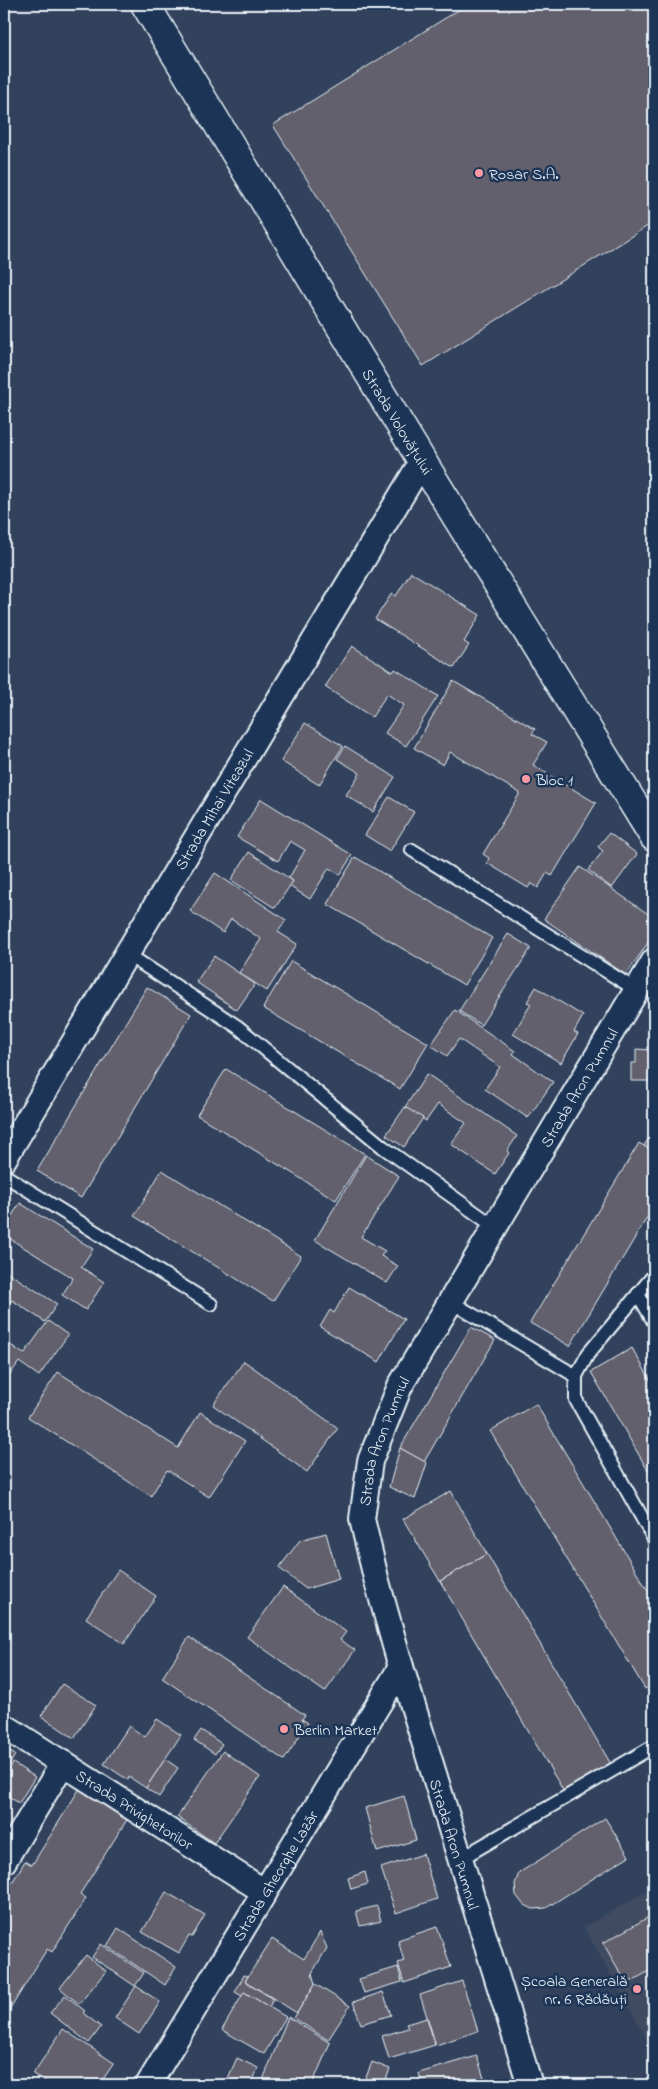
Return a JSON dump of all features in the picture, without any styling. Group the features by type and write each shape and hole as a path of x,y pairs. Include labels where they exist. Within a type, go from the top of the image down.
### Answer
{"main road":[{"name":"Strada Volovățului","path":"145,4 422,461 654,837"}],"street":[{"name":"Strada Mihai Viteazul","path":"4,1159 422,461"},
{"name":"Strada Aron Pumnul","path":"530,2085 401,1667 362,1519 370,1461 400,1386 638,991 654,961"},
{"name":"Strada Gheorghe Lazăr","path":"152,2084 401,1667"},
{"name":"Strada Privighetorilor","path":"4,1726 265,1892"},
{"path":"4,1861 63,1764"}],"lane":[{"path":"412,850 638,991"},
{"path":"127,954 238,1027 383,1147 496,1227"},
{"path":"4,1175 211,1304"},
{"path":"654,1275 588,1354 576,1376 576,1400 654,1538"},
{"path":"638,1294 654,1322"},
{"path":"451,1302 576,1376"},
{"path":"460,1859 654,1746"}],"shaded area":[{"name":"Școala Generală nr. 6 Rădăuți","path":"654,1887 654,2052 584,1927"}],"building":[{"name":"Rosar S.A.","path":"468,4 654,4 654,222 423,366 273,125"},
{"path":"411,572 480,615 464,642 469,645 454,668 375,619 392,593 396,596"},
{"path":"352,646 393,672 395,669 438,696 406,746 385,733 404,705 387,694 372,717 325,687"},
{"name":"Bloc 1","path":"453,681 535,729 532,734 547,742 533,765 596,803 552,876 547,873 538,888 531,883 528,888 487,863 489,858 483,854 520,793 450,752 443,765 414,748"},
{"path":"305,723 343,746 319,785 281,761"},
{"path":"345,746 395,777 373,812 346,795 360,773 337,759"},
{"path":"389,797 414,812 390,851 365,835"},
{"path":"261,799 352,855 340,875 329,868 310,899 289,886 293,881 289,878 305,850 290,841 278,861 237,837"},
{"path":"609,833 637,854 612,888 588,870 603,851 598,847"},
{"path":"249,852 293,881 275,908 231,880"},
{"path":"355,857 492,938 464,985 327,904"},
{"path":"580,867 654,918 654,934 626,975 544,919"},
{"path":"215,873 286,920 278,932 297,944 267,991 239,973 261,939 231,919 223,933 190,911"},
{"path":"508,934 531,948 481,1025 459,1011"},
{"path":"214,956 255,984 237,1010 196,982"},
{"path":"291,961 428,1043 400,1089 263,1008"},
{"path":"147,987 191,1014 81,1198 37,1171"},
{"path":"536,987 583,1016 574,1032 578,1034 561,1063 513,1034 531,1004 527,1002"},
{"path":"455,1010 515,1051 513,1054 553,1082 528,1118 485,1089 500,1067 459,1039 447,1056 431,1045"},
{"path":"652,1028 654,1028 654,1081 631,1081 631,1063 636,1063 636,1049 652,1050"},
{"path":"226,1069 365,1154 336,1200 197,1115"},
{"path":"427,1074 517,1136 507,1151 509,1153 495,1174 451,1144 466,1123 438,1104 426,1121 405,1107"},
{"path":"405,1107 423,1118 404,1147 386,1135"},
{"path":"654,1129 654,1152 644,1146"},
{"path":"639,1143 654,1152 654,1206 570,1346 530,1323"},
{"path":"366,1155 399,1176 361,1237 385,1251 381,1256 398,1266 387,1283 315,1240"},
{"path":"162,1170 301,1256 273,1301 134,1216"},
{"path":"20,1203 93,1249 81,1267 104,1282 86,1310 62,1295 73,1278 4,1235 4,1228"},
{"path":"4,1270 57,1304 45,1322 12,1300 4,1311"},
{"path":"349,1287 404,1319 379,1362 320,1327 330,1310 334,1313"},
{"path":"48,1321 68,1335 39,1376 19,1362 8,1377 4,1374 4,1348 6,1349 9,1344 24,1354"},
{"path":"471,1327 495,1340 424,1462 400,1448"},
{"path":"632,1348 654,1386 654,1481 591,1372"},
{"path":"244,1361 338,1428 307,1472 213,1405"},
{"path":"58,1372 178,1448 200,1412 245,1441 209,1497 167,1470 151,1496 28,1417"},
{"path":"536,1404 654,1601 654,1683 645,1689 490,1431"},
{"path":"400,1448 427,1463 415,1499 389,1487"},
{"path":"451,1491 487,1554 440,1581 403,1519"},
{"path":"326,1533 339,1579 306,1589 279,1568 300,1540"},
{"path":"487,1554 611,1764 564,1792 440,1581"},
{"path":"118,1570 156,1596 124,1644 86,1618"},
{"path":"283,1587 346,1632 340,1640 355,1650 325,1692 247,1637"},
{"path":"189,1637 305,1715 302,1719 308,1723 284,1760 162,1678"},
{"path":"62,1684 96,1705 74,1738 41,1716"},
{"path":"157,1719 181,1735 146,1788 129,1777 128,1780 104,1764 129,1726 145,1737"},
{"path":"201,1730 222,1744 215,1754 194,1740"},
{"path":"4,1748 15,1755 4,1774"},
{"path":"223,1751 260,1777 214,1843 177,1817"},
{"path":"165,1759 178,1768 159,1797 146,1788"},
{"path":"13,1763 35,1777 19,1803 4,1794 4,1778"},
{"path":"80,1788 128,1818 80,1894 86,1898 52,1952 47,1949 4,2019 4,1896 25,1861 32,1865"},
{"path":"404,1796 416,1840 377,1852 365,1808"},
{"path":"605,1818 629,1856 546,1908 533,1909 523,1904 516,1895 515,1884 519,1873"},
{"path":"423,1854 437,1899 396,1913 381,1868"},
{"path":"365,1872 368,1884 351,1889 348,1878"},
{"path":"166,1892 205,1915 192,1937 189,1936 179,1953 142,1932"},
{"path":"377,1906 381,1921 360,1926 356,1911"},
{"path":"654,1914 654,1968 627,1984 603,1943"},
{"path":"437,1927 451,1967 404,1983 398,1963 404,1961 398,1940"},
{"path":"118,1928 176,1967 165,1985 107,1946"},
{"path":"320,1932 327,1948 312,1973 315,1984 297,2013 245,1981 272,1939 304,1959"},
{"path":"101,1944 144,1973 135,1986 92,1957"},
{"path":"86,1955 106,1971 79,2004 60,1988"},
{"path":"398,1967 402,1982 364,1993 359,1979"},
{"path":"244,1975 248,1976 245,1981 273,1999 269,2007 244,1992 242,1996 235,1992"},
{"path":"462,1981 478,2031 436,2045 420,1995"},
{"path":"315,1984 350,2006 328,2040 294,2018"},
{"path":"136,1986 160,2002 139,2034 115,2018"},
{"path":"244,1992 286,2017 264,2054 222,2030"},
{"path":"383,1992 391,2015 361,2024 353,2002"},
{"path":"65,1995 101,2027 89,2043 50,2013"},
{"path":"288,2017 330,2043 312,2085 261,2085"},
{"path":"427,2018 435,2045 389,2059 382,2036 408,2028 406,2024"},
{"path":"63,2029 114,2063 99,2085 50,2085 33,2074"},
{"path":"477,2056 486,2085 422,2085 419,2073"},
{"path":"237,2058 258,2068 251,2085 225,2085"},
{"path":"372,2062 390,2069 384,2085 363,2085"}],"place":[{"name":"Rosar S.A.","path":"479,173"},
{"name":"Bloc 1","path":"526,779"},
{"name":"Berlin Market","path":"284,1729"},
{"name":"Școala Generală nr. 6 Rădăuți","path":"637,1989"}]}
